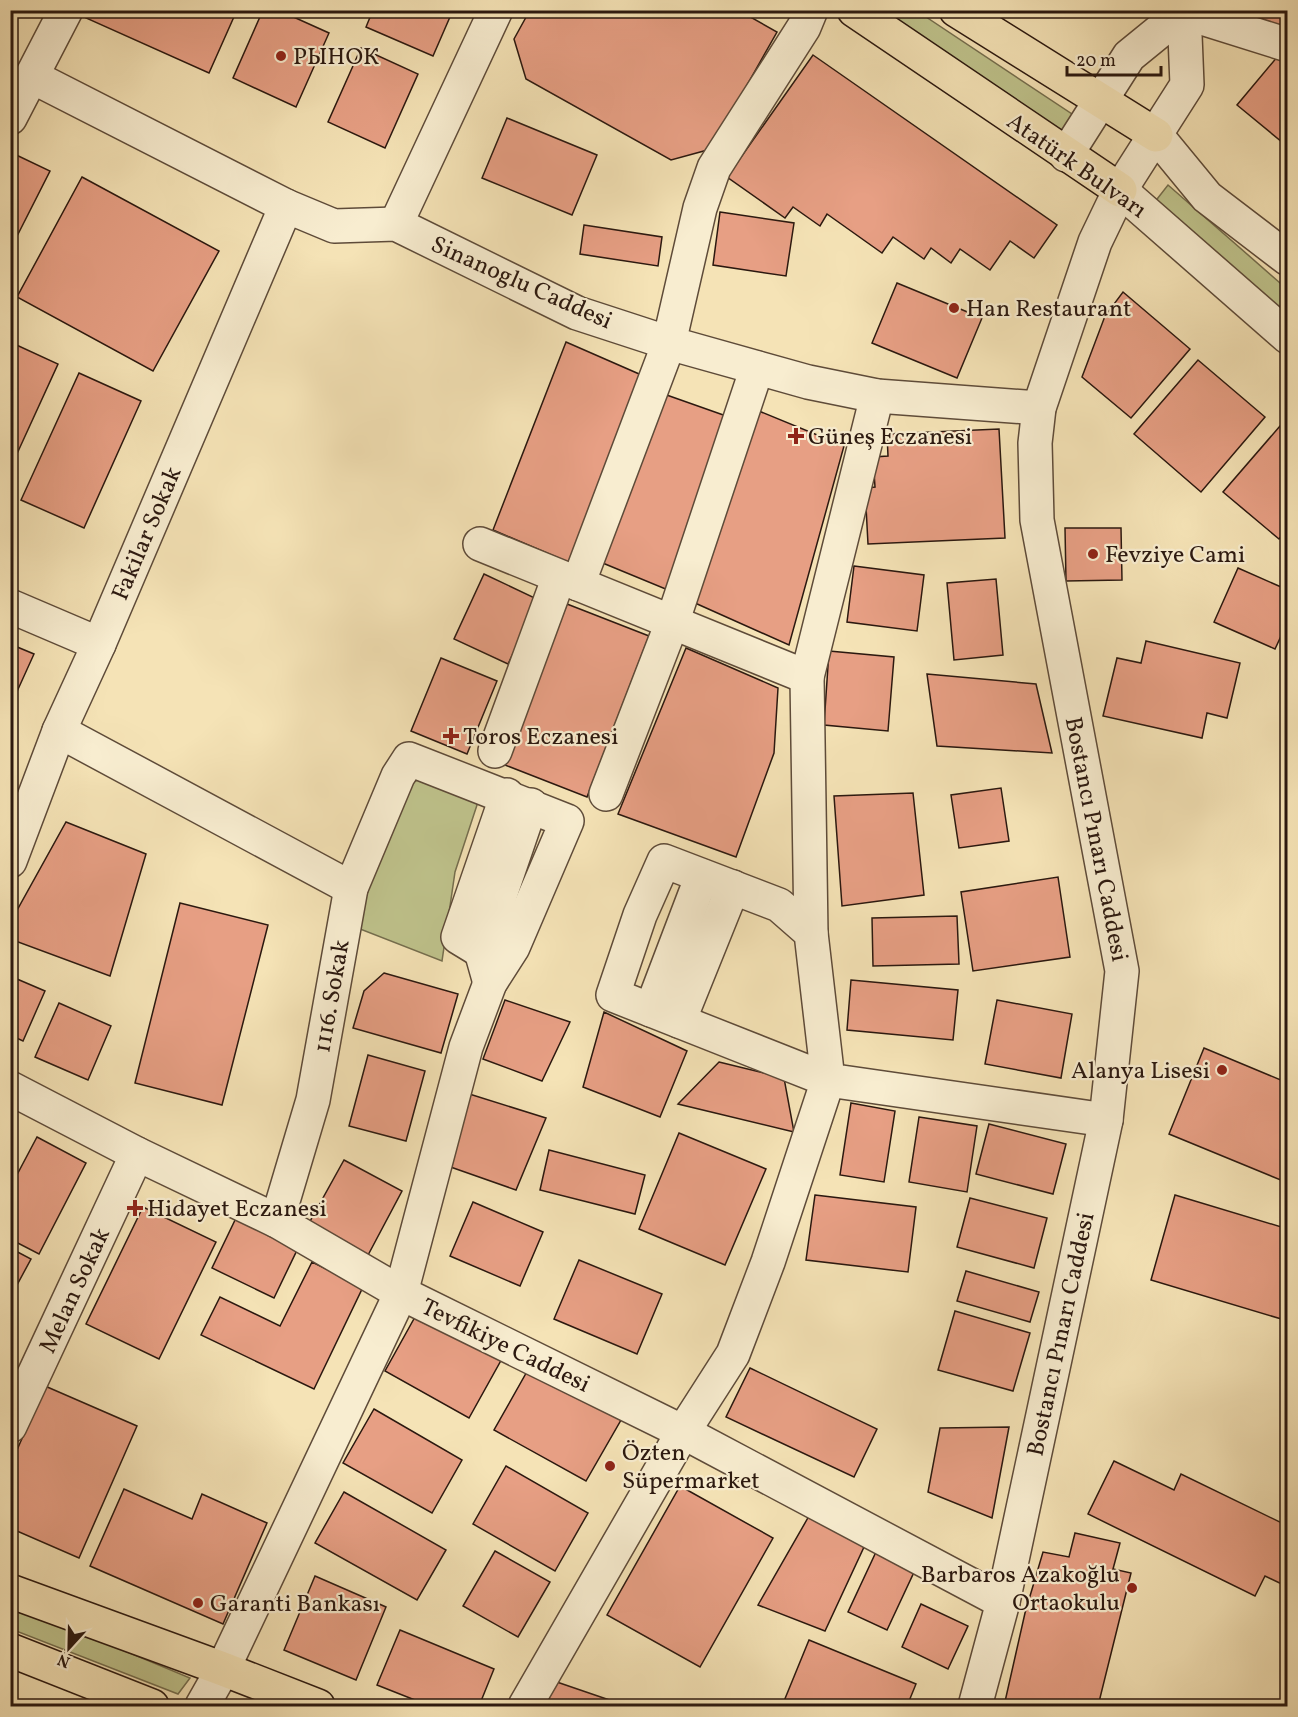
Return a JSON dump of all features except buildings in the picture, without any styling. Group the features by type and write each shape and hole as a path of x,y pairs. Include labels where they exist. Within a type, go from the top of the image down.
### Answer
{"main road":[{"name":"Atatürk Bulvarı","path":"854,10 1066,155 1120,189"},
{"path":"956,10 1156,135"},
{"path":"10,1592 223,1669 318,1707"},
{"path":"10,1650 152,1707"}],"street":[{"path":"10,118 66,10"},
{"path":"396,224 496,10"},
{"path":"495,751 669,343 700,208 714,168 804,27 811,10"},
{"path":"1066,155 1129,56 1184,11 1287,45"},
{"name":"Bostancı Pınarı Caddesi","path":"975,1707 1003,1602 1106,1120 1122,971 1037,520 1035,443 1039,408 1095,242 1120,189 1186,85 1184,11"},
{"name":"Sinanoglu Caddesi","path":"33,77 286,206 334,226 396,224 577,313 669,343 757,368 877,396 1039,408"},
{"path":"1156,135 1207,197 1287,259"},
{"name":"Atatürk Bulvarı","path":"1120,189 1287,337"},
{"name":"Fakilar Sokak","path":"10,861 59,731 99,644 286,206"},
{"path":"606,794 672,624 757,368"},
{"path":"525,1707 683,1432 734,1353 768,1262 828,1080 811,933 807,677 877,396"},
{"path":"480,544 807,677"},
{"path":"10,606 99,644"},
{"path":"59,731 351,888"},
{"name":"1116. Sokak","path":"277,1221 313,1100 351,888 398,776 409,759 519,800"},
{"path":"202,1707 223,1669 401,1293 466,1047 490,983 513,947 567,820 519,800 481,951 490,983"},
{"path":"811,933 779,906 664,861 640,915 613,995 828,1080 1106,1120"},
{"path":"665,1016 702,876"},
{"path":"665,1016 733,887"},
{"name":"Tevfikiye Caddesi","path":"10,1089 137,1155 277,1221 401,1293 683,1432 1003,1602"},
{"name":"Melan Sokak","path":"10,1426 137,1155"}],"green space":[{"path":"885,11 917,11 1078,118 1067,136"},
{"path":"1168,185 1287,289 1287,318 1154,203"},
{"path":"419,779 478,802 455,872 442,961 355,927 358,892 405,787"},
{"path":"10,1603 190,1678 178,1694 11,1629"}],"place":[{"name":"РЫНОК","path":"281,56"},
{"name":"Han Restaurant","path":"954,308"},
{"name":"Güneş Eczanesi","path":"796,436"},
{"name":"Fevziye Cami","path":"1093,554"},
{"name":"Toros Eczanesi","path":"451,736"},
{"name":"Alanya Lisesi","path":"1222,1070"},
{"name":"Hidayet Eczanesi","path":"135,1208"},
{"name":"Özten Süpermarket","path":"610,1466"},
{"name":"Barbaros Azakoğlu Ortaokulu","path":"1132,1588"},
{"name":"Garanti Bankası","path":"198,1603"}]}
